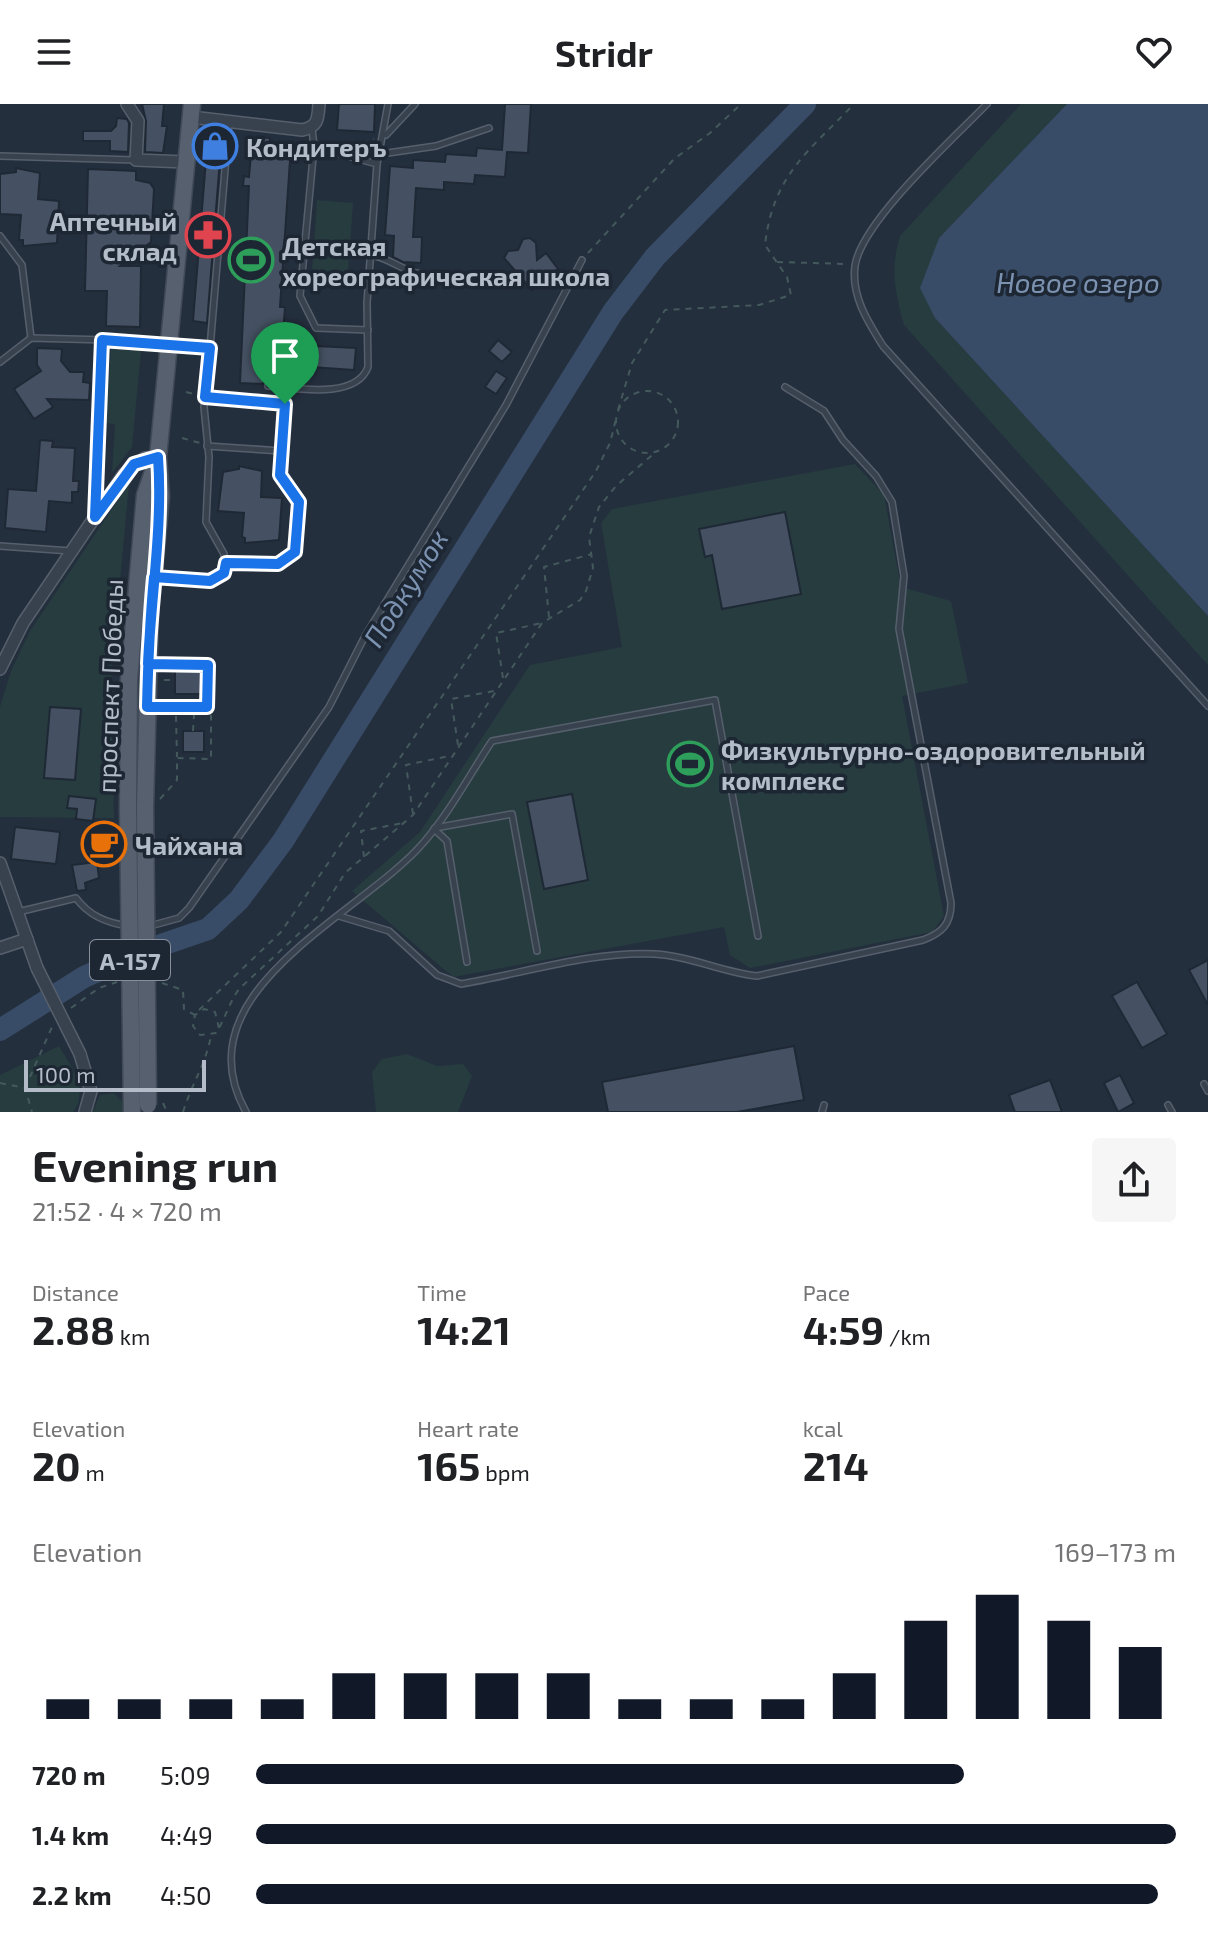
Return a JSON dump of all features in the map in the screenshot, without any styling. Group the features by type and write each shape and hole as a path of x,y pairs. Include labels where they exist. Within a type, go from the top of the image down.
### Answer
{"main road":[{"name":"проспект Победы","path":"132,1112 148,664 161,496 158,457 191,110"},
{"name":"проспект Победы","path":"149,1110 142,808 129,680 145,495 158,457"}],"street":[{"path":"127,104 138,121 136,160 186,162"},
{"path":"191,110 229,121 312,128 318,121 319,104"},
{"path":"0,669 23,623 134,464 158,457"},
{"path":"0,863 37,968 80,1054 91,1091 85,1112"},
{"path":"0,948 27,939"}],"lane":[{"path":"268,386 334,388 357,383 365,376 368,367 370,255 377,164 385,136 388,104"},
{"path":"385,136 415,104"},
{"path":"987,104 879,219 855,265 861,309 883,346 1208,706"},
{"path":"154,577 210,581 224,573 226,563 206,522 205,397 229,121"},
{"path":"312,128 314,147 300,296 316,328 368,330"},
{"path":"381,154 436,146 489,128"},
{"path":"314,147 377,164"},
{"path":"0,156 136,160"},
{"path":"0,236 22,265 31,338"},
{"path":"370,255 383,256 406,272 421,274"},
{"path":"17,912 76,898 84,910 100,919 134,927 166,923 189,908 329,707 365,636 506,405 582,260"},
{"path":"0,362 31,338 210,348"},
{"path":"95,517 102,340"},
{"path":"226,563 278,564 295,552 299,502 280,475 288,387"},
{"path":"339,916 389,931 437,975 461,984 626,954 681,957 732,973 757,976 788,972 923,940 945,928 951,917 951,903 899,629 904,576 892,502 876,476 843,440 824,411 785,387"},
{"path":"207,446 282,451"},
{"path":"0,546 72,551"},
{"path":"147,707 207,707 208,665 148,664"},
{"path":"246,1112 234,1087 232,1063 234,1041 246,1004 275,969 424,843 492,741 715,700 758,936"},
{"path":"434,828 512,814 537,951"},
{"path":"434,828 447,841 467,962"},
{"path":"1204,1084 1208,1091"},
{"path":"1168,1105 1172,1112"}],"path":[{"path":"582,260 674,159 710,133 741,104"},
{"path":"211,1036 195,1032 195,1015 281,932 604,457 632,363 665,310 759,305 791,295 787,277 765,245 768,224 782,181 854,104"},
{"path":"344,154 357,143 385,136"},
{"path":"776,262 855,265"},
{"path":"183,1112 188,1090 206,1063 211,1036 219,1028 239,989 318,916 337,882 407,822 542,623 580,600 586,591 593,568 589,537 599,507 666,446 677,430 678,419 670,401 662,395 642,391 632,395 618,410"},
{"path":"186,392 205,397 285,404"},
{"path":"616,419 617,430 628,446 647,453 657,451"},
{"path":"182,438 207,446"},
{"path":"533,562 544,567 592,554"},
{"path":"544,567 549,618"},
{"path":"496,633 542,623"},
{"path":"489,628 496,633 504,679"},
{"path":"451,699 496,690"},
{"path":"444,694 451,699 459,746"},
{"path":"177,758 211,759 211,714 207,707"},
{"path":"193,731 194,714"},
{"path":"142,808 177,780 176,715"},
{"path":"398,761 406,765 452,756"},
{"path":"406,765 413,815"},
{"path":"353,826 361,831 407,822"},
{"path":"361,831 364,858"},
{"path":"68,1011 99,988 126,978"},
{"path":"151,979 183,990 184,1009 195,1015"},
{"path":"199,1011 215,1012 219,1028"},
{"path":"32,1112 25,1088 36,1056 52,1026 60,1018"},
{"path":"0,1083 25,1088"}],"green space":[{"path":"1021,104 1067,104 939,238 935,318 1208,616 1208,665 904,325 895,280 900,236"},
{"path":"317,200 353,203 348,273 312,271"},
{"path":"111,349 141,350 132,447 112,473 115,424 105,423"},
{"name":"Физкультурно-оздоровительный комплекс","path":"855,464 884,495 901,587 951,601 968,683 902,696 944,916 932,932 750,968 730,955 724,927 453,977 352,891 420,832 530,665 622,647 601,523 612,509"},
{"path":"129,484 111,679 114,818 0,817 0,707 11,671 30,631"},
{"path":"59,1046 79,1087 80,1096 73,1112 0,1112 0,1075"},
{"path":"407,1054 437,1066 463,1064 472,1076 458,1112 376,1112 372,1072 382,1059"},
{"path":"114,1093 132,1112 93,1112 100,1095"}],"water":[{"name":"Новое озеро","path":"1067,104 1208,104 1208,616 935,318 920,288 939,238"}],"building":[{"path":"142,104 164,104 162,126 167,126 163,153 145,152 146,121"},
{"path":"339,104 375,104 374,132 337,130"},
{"path":"505,104 531,104 528,153 507,152 505,177 475,175 474,184 444,182 444,190 416,188 413,237 422,237 421,263 403,262 393,257 394,236 385,235 390,166 413,168 413,160 445,162 446,154 476,156 477,148 502,150"},
{"path":"117,118 127,119 129,123 128,152 110,151 110,141 83,141 83,131 111,131 116,126"},
{"path":"216,128 222,134 207,323 193,321 208,135"},
{"path":"259,137 270,138 270,144 291,146 280,307 285,307 282,349 315,351 315,346 356,348 354,370 312,367 312,373 264,370 263,384 240,383 249,186 243,186 244,176 249,177 252,143"},
{"path":"16,168 40,173 38,199 59,201 57,243 23,246 23,240 19,240 21,215 0,214 0,174 16,172"},
{"path":"88,169 136,171 136,180 150,183 154,189 151,242 120,266 141,266 140,327 106,326 107,291 85,291"},
{"path":"530,238 536,243 537,260 546,253 558,269 532,290 504,258 508,251 518,250 523,239"},
{"path":"498,340 512,352 502,362 489,351"},
{"path":"37,348 62,349 61,361 70,372 84,372 83,382 90,383 89,400 47,399 53,407 34,419 14,389 41,371 37,365"},
{"path":"496,371 507,378 496,394 485,387"},
{"path":"40,440 53,441 52,447 75,448 73,481 79,481 78,492 72,492 72,503 49,501 46,532 5,528 8,489 36,491"},
{"path":"239,466 262,471 261,497 282,498 279,540 245,543 242,537 244,513 218,511 223,472 239,469"},
{"path":"785,512 801,594 722,609 712,555 705,557 699,529"},
{"path":"175,670 202,670 202,694 175,694"},
{"path":"50,707 81,709 75,780 44,778"},
{"path":"183,731 204,731 204,752 183,752"},
{"path":"572,794 588,880 544,889 527,802"},
{"path":"69,796 96,799 93,821 76,819 77,809 67,808"},
{"path":"15,827 60,832 56,864 11,859"},
{"path":"97,862 99,878 85,883 86,890 77,891 72,865"},
{"path":"1208,960 1208,1005 1189,970"},
{"path":"1137,982 1167,1034 1142,1048 1112,996"},
{"path":"794,1046 804,1100 737,1112 608,1112 602,1082"},
{"path":"1120,1075 1134,1103 1118,1112 1104,1083"},
{"path":"1050,1080 1062,1112 1015,1112 1009,1095"}],"waterway":[{"name":"Подкумок","path":"0,1030 84,977 138,953 208,929 239,900 283,841 613,312 655,257 805,104"}],"place":[{"name":"Кондитеръ","path":"215,146"},
{"name":"Аптечный склад","path":"208,235"},
{"name":"Детская хореографическая школа","path":"251,260"},
{"name":"Физкультурно-оздоровительный комплекс","path":"690,764"},
{"name":"Чайхана","path":"104,844"}],"route":[{"path":"285,404 205,397 210,348 102,340 95,517 134,464 145,458 158,457 161,496 150,612 148,664 208,665 207,707 147,707 148,664 150,612 154,577 210,581 219,579 226,563 278,564 295,552 299,502 280,475 285,404"}]}
